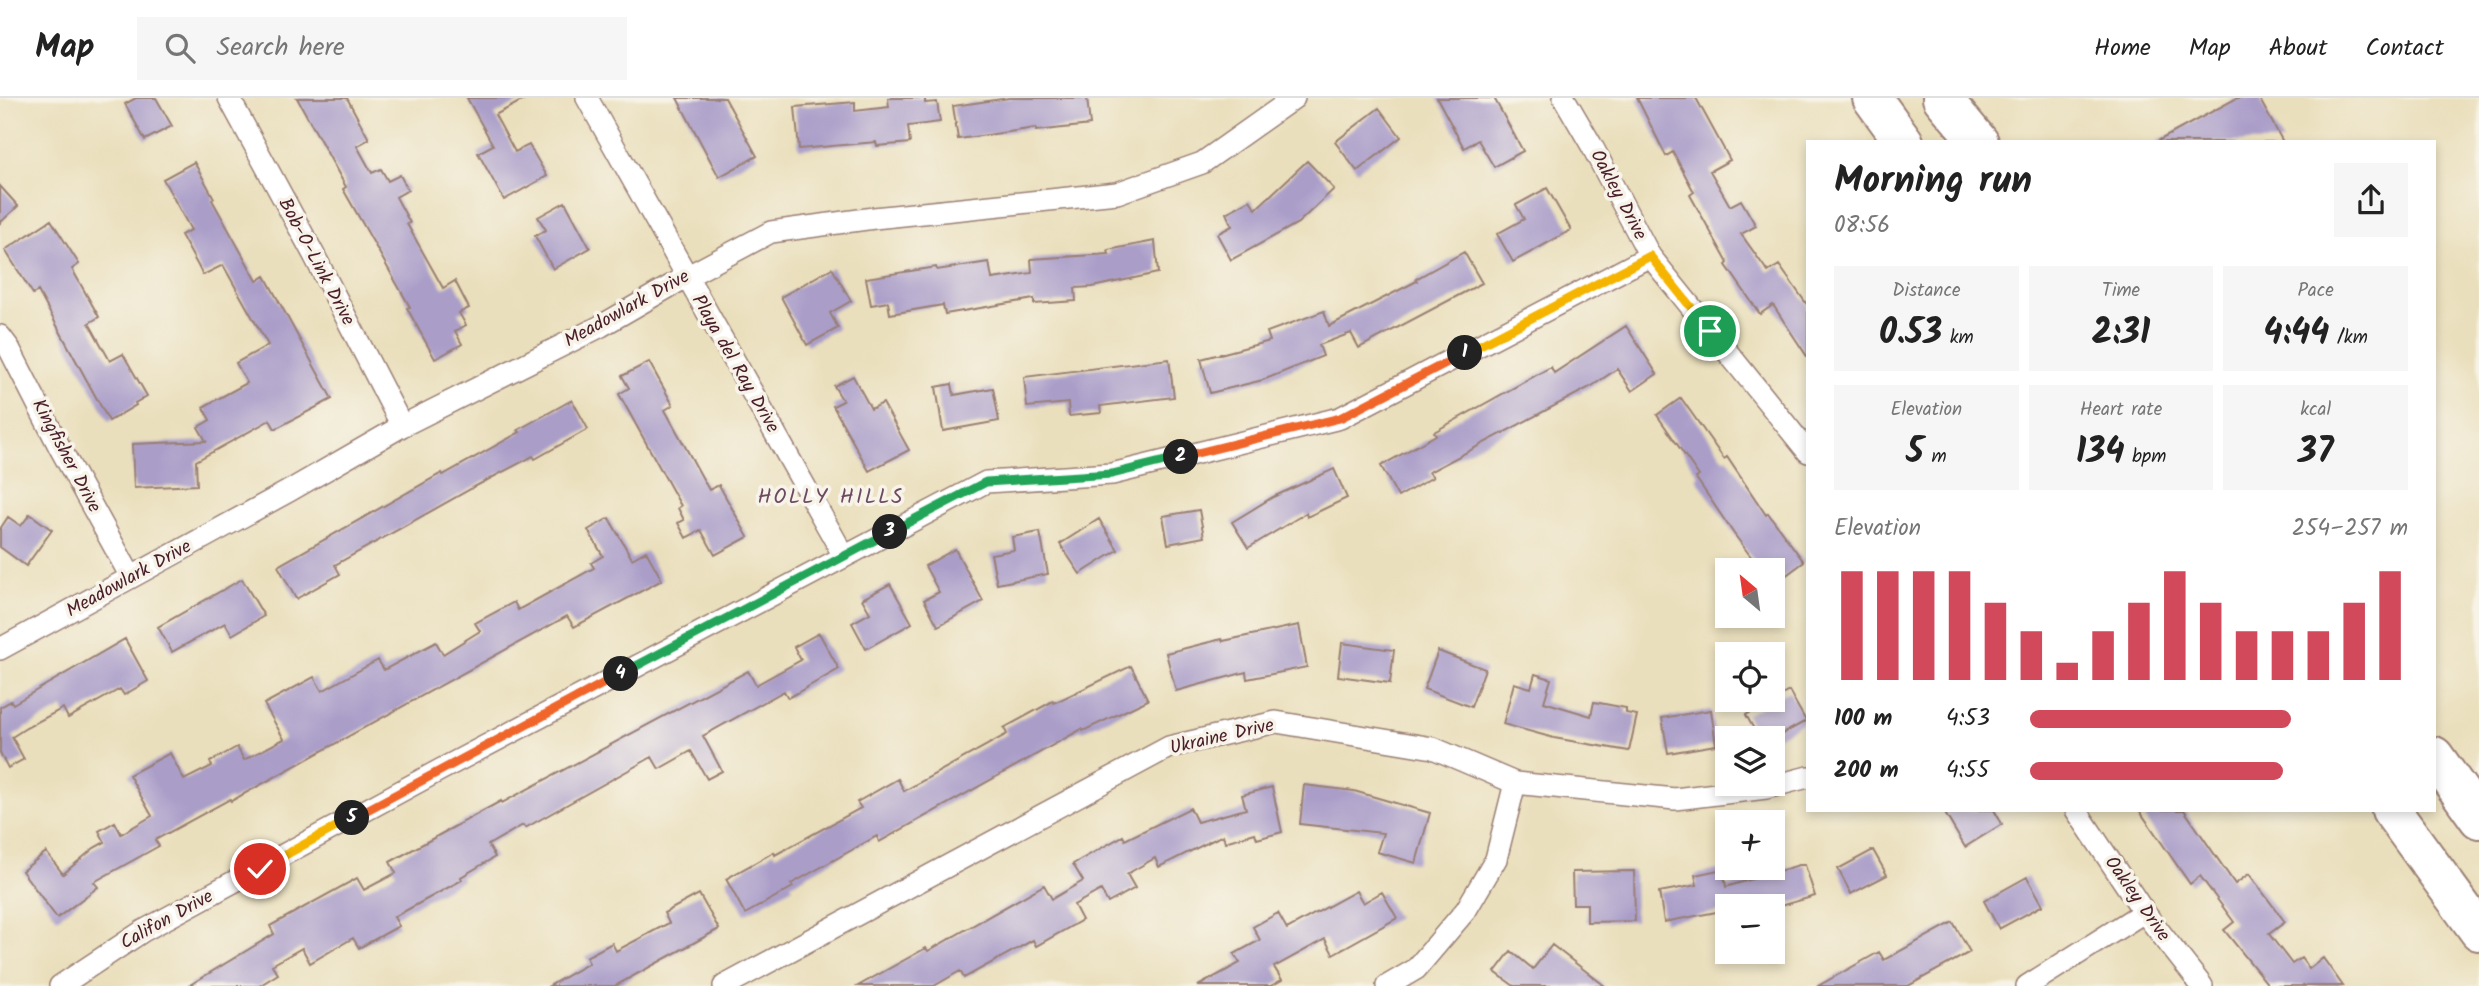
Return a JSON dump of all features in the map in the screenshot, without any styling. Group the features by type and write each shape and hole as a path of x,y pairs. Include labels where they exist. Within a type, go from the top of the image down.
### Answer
{"highway":[{"path":"1873,100 1903,140"},
{"path":"1944,100 1977,140"},
{"path":"2436,759 2479,819"},
{"path":"2392,812 2479,931"}],"street":[{"name":"Bob-O-Link Drive","path":"229,98 402,426"},
{"name":"Playa del Ray Drive","path":"587,98 844,556"},
{"name":"Meadowlark Drive","path":"0,649 402,426 601,326 771,232 874,218 1117,193 1202,163 1294,98"},
{"name":"Oakley Drive","path":"1564,98 1650,256 1806,450"},
{"name":"Califon Drive","path":"60,986 143,930 439,770 986,482 1112,474 1340,418 1650,256"},
{"name":"Kingfisher Drive","path":"0,336 9,348 131,577"},
{"name":"Ukraine Drive","path":"724,986 1169,747 1276,722 1433,748 1515,783 1675,799 1766,788 1806,778"},
{"path":"1387,986 1416,969 1466,910 1496,859 1515,783"},
{"name":"Oakley Drive","path":"2077,812 2144,912 2202,986"},
{"path":"2027,986 2144,912"}],"building":[{"path":"136,98 156,98 172,126 145,140 125,104"},
{"path":"297,98 347,98 369,139 357,146 372,173 381,169 388,181 400,175 408,190 396,197 410,223 407,224 443,288 455,281 469,308 459,313 466,325 455,331 462,344 435,359 407,308 410,307 343,189 346,187"},
{"path":"467,98 527,98 495,115 515,152 529,145 547,176 504,200 478,153 493,145"},
{"path":"677,98 725,98 757,156 719,177"},
{"path":"888,98 925,98 925,103 937,102 940,122 908,126 910,143 877,146 876,142 799,149 795,107 855,102 855,111 889,107"},
{"path":"1009,98 1087,98 1090,125 1036,131 1036,128 958,139 953,106"},
{"path":"1437,98 1494,98 1523,151 1494,167 1478,140 1464,148"},
{"path":"1637,98 1696,98 1730,160 1710,171 1730,206 1741,200 1756,226 1741,234 1768,272 1779,265 1806,303 1806,355 1773,305 1760,314 1726,265 1728,263 1690,195 1694,192 1673,152 1666,156"},
{"path":"2237,98 2259,98 2282,140 2160,140"},
{"path":"1379,108 1401,137 1357,171 1335,142"},
{"path":"1307,161 1334,189 1298,223 1231,260 1217,234 1232,226 1226,213 1250,200 1256,209"},
{"path":"194,162 257,281 265,276 332,399 275,429 270,420 196,461 197,485 134,488 132,444 206,441 198,427 210,420 203,407 247,383 236,363 268,345 223,265 203,275 181,235 191,230 163,179"},
{"path":"0,186 18,206 0,223"},
{"path":"1547,188 1571,230 1513,262 1497,234 1524,219 1516,205"},
{"path":"565,202 590,248 553,269 535,236 546,230 538,217"},
{"path":"51,220 79,264 72,269 99,317 89,323 110,361 123,354 147,396 109,421 38,291 33,294 5,250"},
{"path":"1155,241 1158,273 1075,288 1076,301 1034,304 1034,299 945,314 943,305 890,314 888,302 871,305 866,278 989,262 992,279 1032,273 1031,259 1109,254 1108,250"},
{"path":"1464,252 1482,283 1359,348 1351,333 1319,345 1323,356 1263,380 1210,393 1201,359 1270,341 1267,332 1324,311 1329,326 1417,281 1416,279"},
{"path":"832,268 851,301 830,313 838,328 807,345 781,297"},
{"path":"1626,326 1657,374 1632,391 1617,369 1592,386 1429,472 1433,477 1398,497 1381,466 1436,435 1434,432 1551,367 1554,373"},
{"path":"1169,359 1174,397 1100,406 1101,413 1069,416 1068,403 1027,407 1024,377"},
{"path":"649,362 673,405 665,410 709,490 719,485 748,537 715,555 701,530 686,538 678,523 684,520 678,508 681,506 619,394 629,388 622,376"},
{"path":"853,376 871,409 883,403 909,450 869,471 833,406 843,401 834,386"},
{"path":"952,384 954,395 993,388 999,421 943,431 936,387"},
{"path":"1681,398 1724,459 1727,457 1766,515 1768,513 1804,562 1785,576 1785,558 1752,558 1696,478 1699,476 1657,415"},
{"path":"572,400 588,429 535,459 533,456 476,486 335,565 340,574 296,599 278,566 520,432 518,430"},
{"path":"1334,469 1347,498 1307,517 1306,513 1248,548 1232,522 1273,497"},
{"path":"1199,510 1204,537 1168,544 1163,516"},
{"path":"30,514 52,530 26,566 0,547 0,529 8,517 21,526"},
{"path":"609,518 632,559 646,551 662,580 574,627 567,616 155,840 159,846 94,882 98,887 57,918 22,871 46,852 63,874 105,842 99,831 115,822 121,834 152,816 129,775 170,753 184,780 212,766 210,762 237,747 244,760 284,739 264,704 314,677 322,691 378,660 384,670 436,642 443,654 480,631 475,623 514,602 518,610 594,568 591,563 603,556 588,530"},
{"path":"1099,519 1118,550 1080,574 1060,544"},
{"path":"1040,532 1048,574 997,584 991,554 1014,550 1012,537"},
{"path":"955,549 983,601 938,626 924,600 939,592 925,566"},
{"path":"242,579 264,616 232,635 225,623 172,652 158,627"},
{"path":"890,584 912,623 866,649 852,623 870,613 862,599"},
{"path":"1299,625 1307,667 1247,679 1246,672 1176,691 1166,653 1222,639 1223,641"},
{"path":"819,633 839,669 788,698 784,691 703,736 722,771 707,779 691,751 659,769 652,757 525,828 523,825 488,845 495,857 461,877 462,880 394,917 399,926 359,948 353,938 310,963 302,948 272,965 278,974 259,986 188,986 274,934 270,926 357,878 364,890 396,873 390,862 501,801 502,803 748,671 756,685 801,660 794,647"},
{"path":"125,639 148,681 124,695 120,689 68,718 63,708 26,728 12,737 24,759 8,768 0,753 0,707 11,701 13,704"},
{"path":"1342,643 1394,650 1390,683 1338,676"},
{"path":"1438,651 1485,669 1471,707 1424,689"},
{"path":"1131,666 1148,700 1083,731 1082,729 879,842 877,836 791,884 793,887 745,914 726,879 861,808 857,802 898,779 904,791 1007,734 1004,728 1053,701 1054,703"},
{"path":"1535,674 1551,679 1544,702 1591,716 1594,702 1626,708 1626,713 1637,715 1629,751 1554,738 1503,724 1514,683 1531,688"},
{"path":"1789,691 1806,721 1785,733 1785,726 1752,726 1746,715 1751,712 1785,712 1785,693"},
{"path":"1711,710 1715,745 1668,753 1662,718"},
{"path":"1304,785 1354,791 1430,813 1416,863 1377,852 1383,833 1300,824"},
{"path":"1272,787 1282,832 1257,839 1255,833 1225,842 1223,835 1159,867 1155,858 1127,874 1135,888 1108,903 1101,890 1074,905 1082,920 1036,946 1033,940 964,978 960,971 934,986 858,986 926,948 928,951 1044,885 1052,899 1083,881 1073,864 1123,836 1125,840 1190,808 1197,822 1246,809 1242,795"},
{"path":"1944,812 1995,812 2002,824 1965,847"},
{"path":"2140,812 2185,812 2235,884 2249,874 2285,922 2269,934 2292,964 2301,958 2309,969 2323,958 2343,986 2269,986 2224,930 2234,922 2200,876 2190,884"},
{"path":"1873,850 1887,875 1851,894 1838,869"},
{"path":"1805,865 1815,896 1785,905 1785,894 1715,894 1715,912 1664,922 1659,892 1697,885 1695,875 1715,871 1715,880 1725,880 1726,887 1749,880 1785,880 1785,869"},
{"path":"1634,871 1635,921 1587,922 1587,904 1573,904 1572,872"},
{"path":"2027,877 2043,905 1999,929 1984,901"},
{"path":"1356,891 1363,903 1382,892 1397,918 1333,954 1325,939 1274,967 1282,980 1271,986 1198,986 1240,963 1234,954 1260,940 1253,927 1278,913 1287,929"},
{"path":"699,894 719,929 615,986 549,986 589,963 586,957 612,943 616,951 669,923 664,913"},
{"path":"1953,922 1970,952 1908,986 1818,986 1879,952 1884,960"},
{"path":"1552,945 1605,986 1514,986 1495,972 1511,951 1533,969"}],"district":[{"name":"HOLLY HILLS","path":"831,497"}],"route":[{"path":"260,869 439,770 986,482 1112,474 1340,418 1650,256 1710,331"}]}
